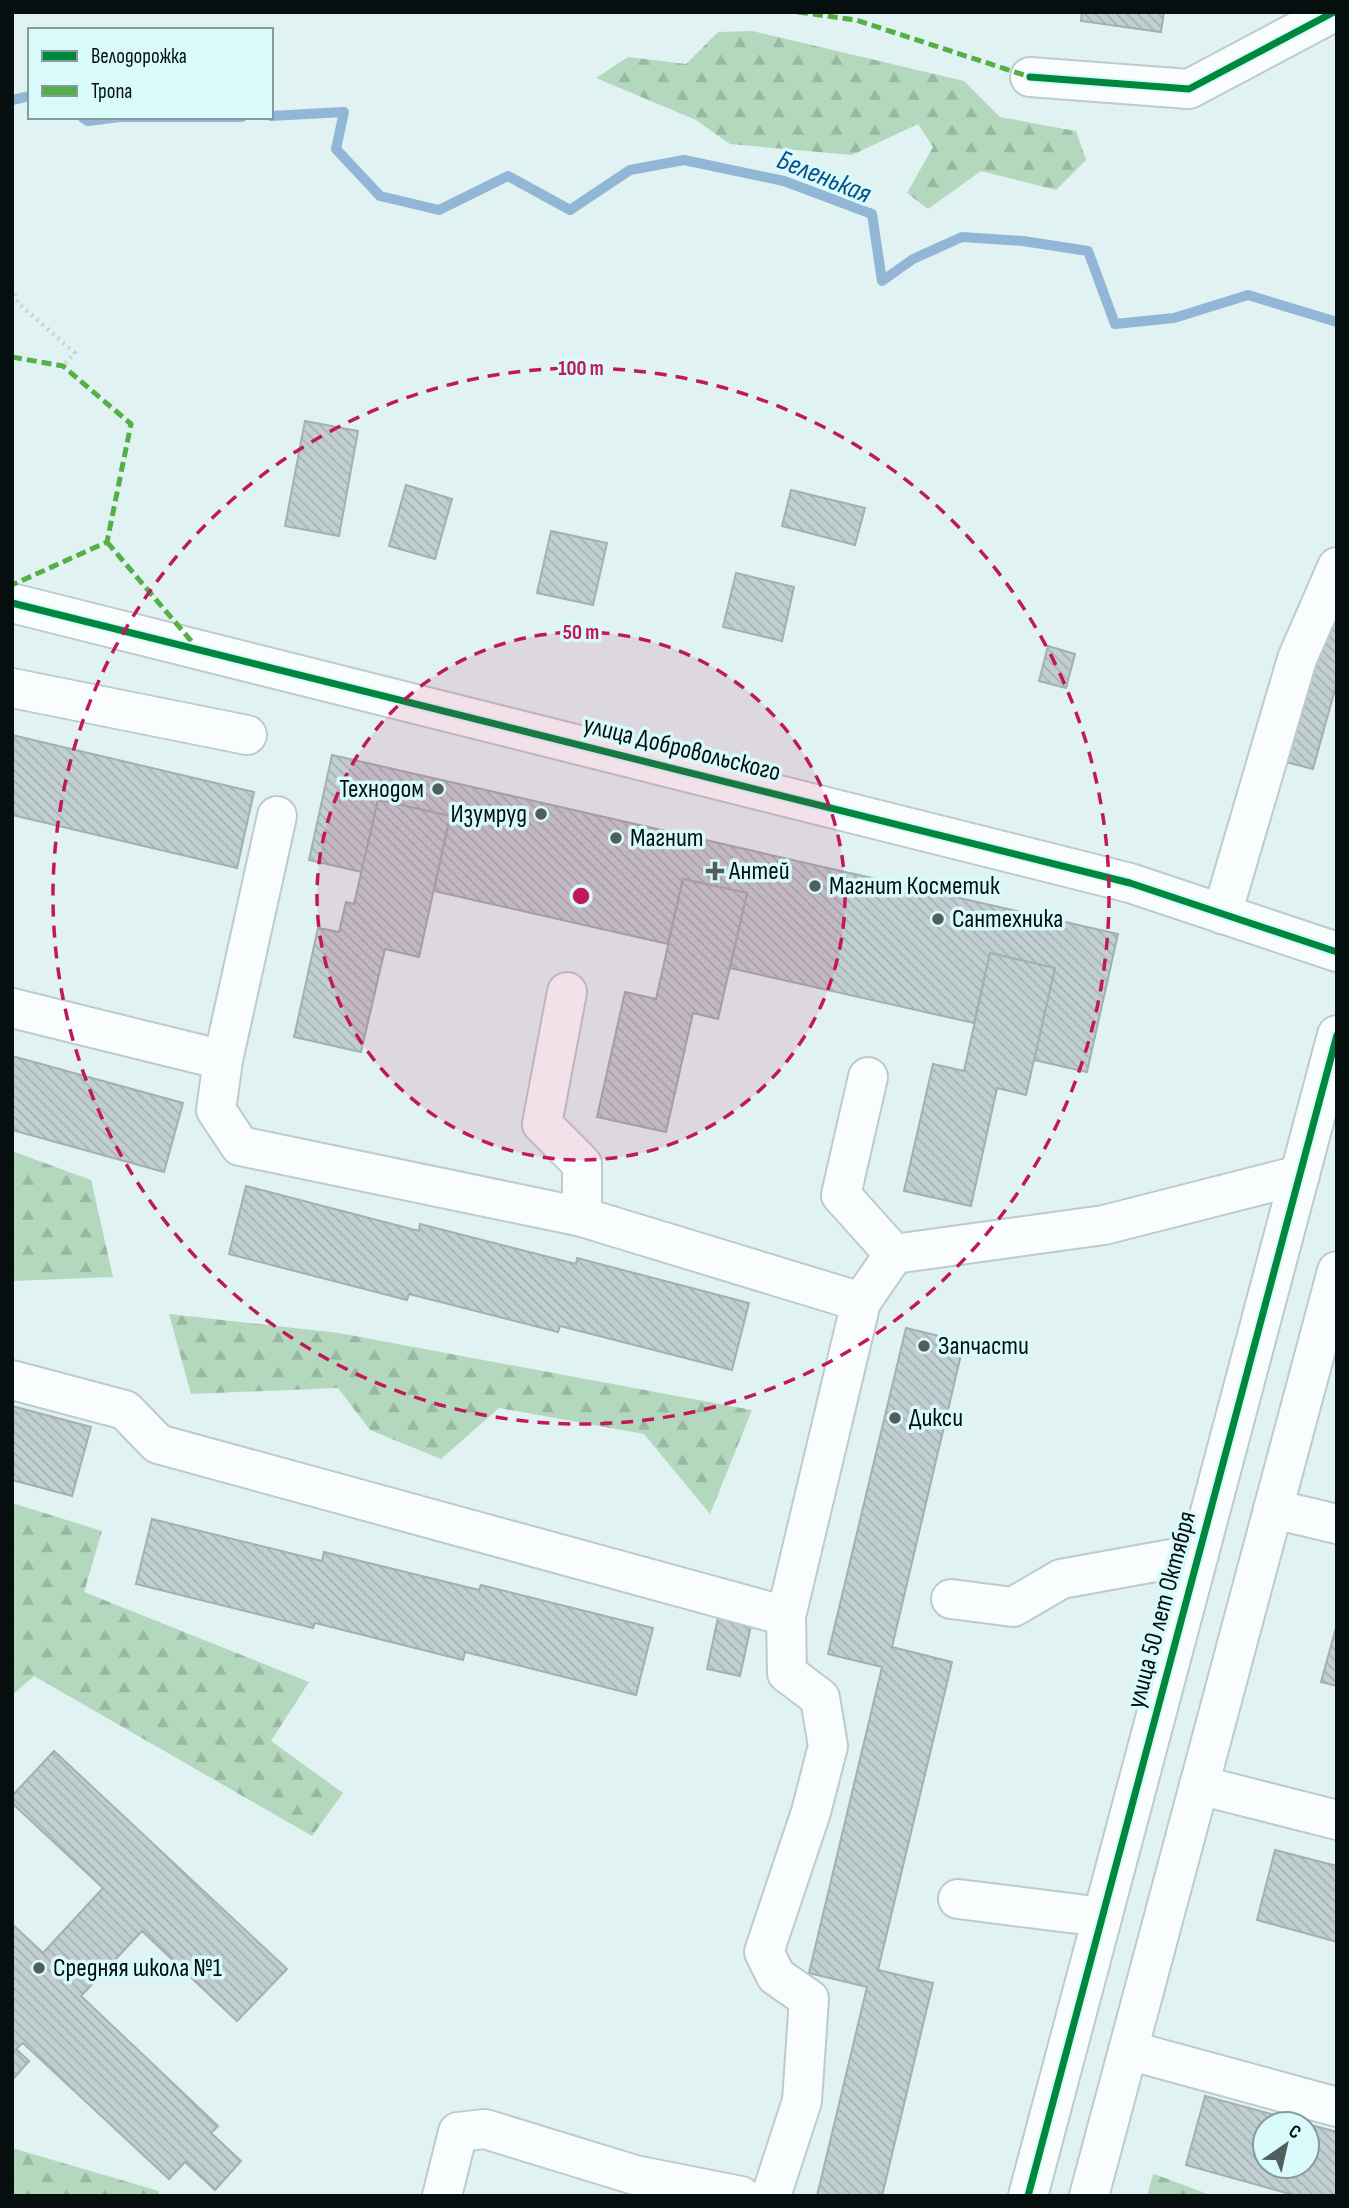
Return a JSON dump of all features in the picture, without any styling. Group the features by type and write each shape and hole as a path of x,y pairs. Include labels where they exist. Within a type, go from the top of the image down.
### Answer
{"street":[{"path":"1030,77 1189,89 1335,12"},
{"path":"1222,914 1297,659 1337,567"},
{"name":"улица Добровольского","path":"12,603 1130,883 1337,952"},
{"path":"12,688 247,735"},
{"path":"277,816 223,1060 216,1110 240,1146 582,1217 861,1302"},
{"path":"567,992 542,1124 582,1164 582,1217"},
{"path":"12,1008 223,1060"},
{"name":"улица 50 лет Октября","path":"1028,2196 1337,1035"},
{"path":"868,1077 841,1195 894,1254"},
{"path":"771,2196 802,2101 809,1998 776,1976 764,1952 811,1812 828,1746 820,1698 787,1673 786,1616 861,1302 894,1254 1104,1225 1300,1175"},
{"path":"1089,2196 1337,1271"},
{"path":"12,1380 125,1410 158,1444 786,1616"},
{"path":"1273,1508 1337,1524"},
{"path":"951,1599 1013,1607 1060,1579 1199,1554"},
{"path":"1199,1785 1337,1820"},
{"path":"958,1899 1102,1917"},
{"path":"1128,2050 1337,2107"},
{"path":"442,2196 458,2132 485,2129 635,2175 741,2196"}],"path":[{"path":"12,287 18,303 75,353 63,366"}],"green space":[{"path":"752,31 964,81 1000,117 1076,131 1086,160 1056,190 981,171 928,209 907,193 933,147 918,124 852,155 730,144 696,120 596,78 628,57 686,64 718,32"},
{"path":"12,1151 91,1180 113,1277 12,1281"},
{"path":"169,1314 339,1333 752,1410 710,1514 644,1434 499,1408 441,1459 370,1430 338,1388 191,1394"},
{"path":"12,1503 102,1531 84,1592 309,1682 271,1741 343,1793 312,1836 34,1676 12,1695"},
{"path":"12,2148 159,2191 159,2196 12,2196"},
{"path":"1154,2174 1213,2196 1147,2196"}],"building":[{"path":"1082,12 1164,12 1161,32 1081,21"},
{"path":"305,421 358,431 339,536 285,526"},
{"path":"406,485 452,499 435,559 389,546"},
{"path":"791,490 865,508 855,545 782,526"},
{"path":"551,531 607,543 593,605 537,593"},
{"path":"736,573 794,587 782,641 723,627"},
{"path":"1325,603 1337,606 1337,682 1313,769 1282,761"},
{"path":"1048,646 1075,654 1066,688 1039,681"},
{"path":"12,735 254,792 237,868 12,815"},
{"path":"332,755 1118,934 1087,1072 1034,1060 1055,968 990,953 974,1023 730,968 747,893 683,879 668,944 434,891 450,816 378,800 362,872 309,860"},
{"path":"378,800 450,816 419,957 385,949 361,1052 294,1037 318,928 339,932 346,902 354,904"},
{"path":"683,879 747,893 718,1019 693,1013 666,1132 597,1117 625,992 656,999"},
{"path":"990,953 1055,968 1026,1095 997,1088 971,1206 904,1191 933,1064 964,1071"},
{"path":"12,1056 183,1103 164,1172 12,1130"},
{"path":"246,1186 419,1231 420,1224 576,1264 577,1258 749,1303 732,1370 560,1326 558,1332 409,1294 407,1300 229,1254"},
{"path":"906,1328 964,1342 892,1647 952,1662 878,1970 933,1983 882,2196 817,2196 867,1987 809,1973 882,1667 828,1654"},
{"path":"12,1406 91,1427 72,1496 12,1480"},
{"path":"152,1519 322,1561 324,1552 479,1590 481,1585 653,1628 636,1695 465,1652 463,1660 315,1623 313,1628 136,1584"},
{"path":"719,1613 752,1621 740,1676 707,1669"},
{"path":"1337,1624 1337,1686 1321,1682"},
{"path":"54,1751 287,1969 237,2021 142,1931 81,1996 218,2126 211,2133 241,2161 215,2190 185,2162 169,2179 23,2043 16,2049 29,2061 14,2078 12,2076 12,1924 43,1953 103,1888 12,1803 12,1796"},
{"path":"1275,1850 1337,1866 1337,1942 1257,1920"},
{"path":"1205,2096 1256,2110 1251,2110 1251,2180 1321,2180 1321,2128 1337,2132 1337,2196 1297,2196 1186,2165"}],"waterway":[{"name":"Беленькая","path":"12,100 28,96"},
{"name":"Беленькая","path":"273,116 344,112 336,149 380,196 439,210 508,176 570,210 630,170 684,160 784,181 872,214 882,281 913,259 962,237 1023,241 1088,251 1115,324 1174,318 1248,295 1337,322"},
{"name":"Беленькая","path":"85,119 104,119"}],"marked path":[{"path":"798,12 856,20 1030,77"},
{"path":"12,357 63,366 131,424 107,542 12,585"},
{"path":"107,542 198,649"}],"cycle path":[{"path":"1030,77 1189,89 1334,12"},
{"path":"12,603 1130,883 1337,952"},
{"path":"1028,2196 1337,1035"}],"place":[{"name":"Технодом","path":"438,789"},
{"name":"Изумруд","path":"541,814"},
{"name":"Магнит","path":"616,838"},
{"name":"Антей","path":"715,871"},
{"name":"Магнит Косметик","path":"815,886"},
{"name":"Сантехника","path":"938,919"},
{"name":"Запчасти","path":"924,1346"},
{"name":"Дикси","path":"895,1418"},
{"name":"Средняя школа №1","path":"39,1968"}]}
